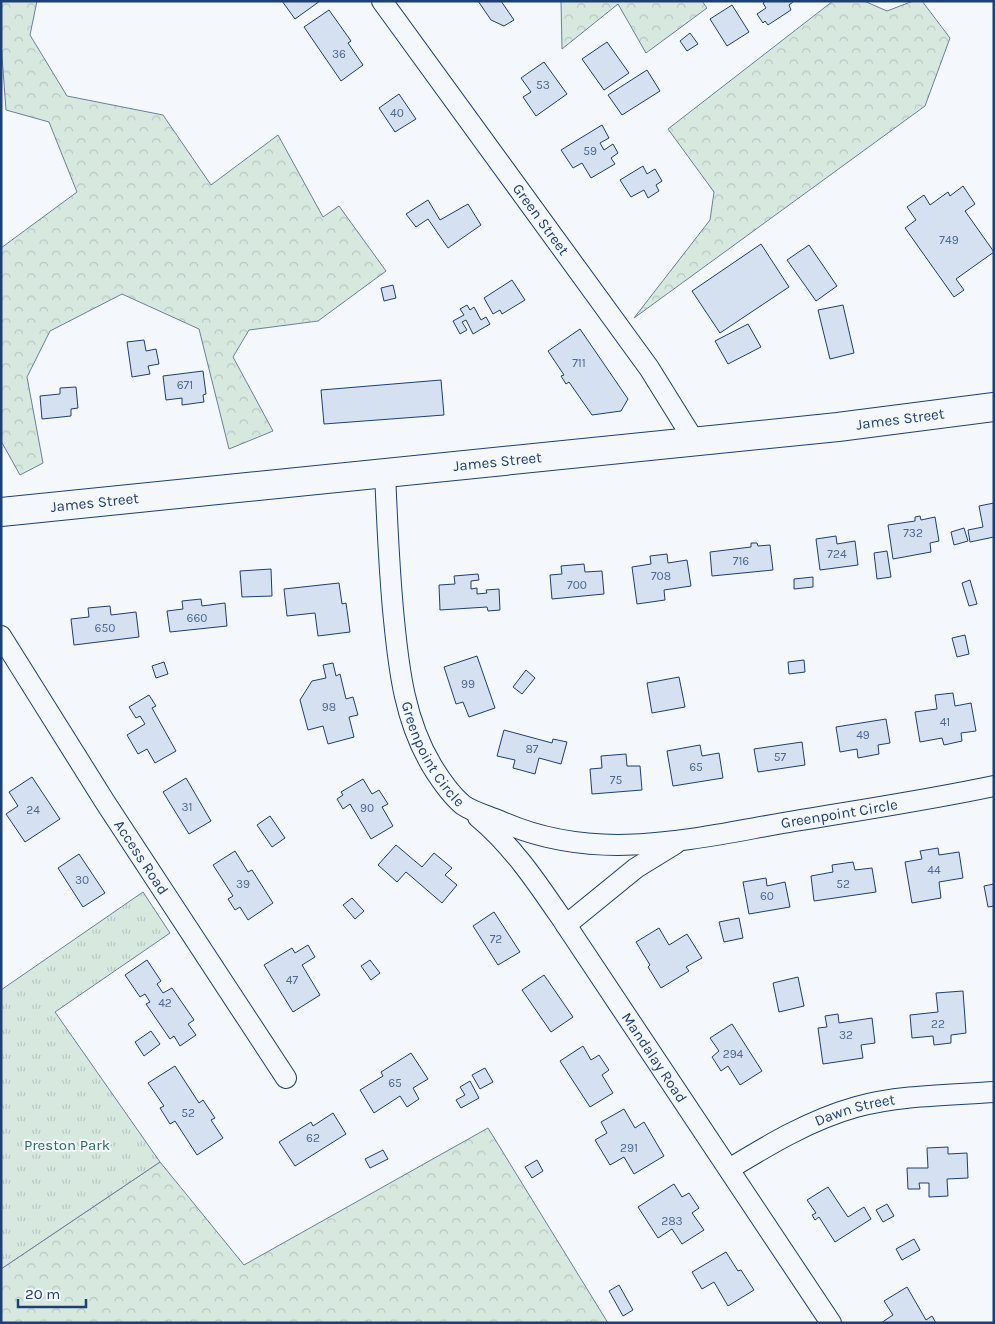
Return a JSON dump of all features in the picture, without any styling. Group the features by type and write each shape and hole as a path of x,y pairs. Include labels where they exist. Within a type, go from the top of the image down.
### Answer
{"main road":[{"name":"James Street","path":"1,512 838,427 994,407"}],"street":[{"name":"Green Street","path":"382,1 649,368 694,442"},
{"name":"Greenpoint Circle","path":"385,472 390,579 404,693 412,723 432,766 463,805 543,838 618,846 684,839 939,798 994,786"},
{"name":"Access Road","path":"1,636 106,802 286,1078"},
{"name":"Mandalay Road","path":"463,805 501,838 566,924 831,1323"},
{"name":"Greenpoint Circle","path":"566,924 631,872 684,839"},
{"name":"Dawn Street","path":"729,1169 811,1122 859,1106 905,1099 994,1092"}],"green space":[{"path":"1,1 37,1 30,35 67,96 163,115 211,185 278,135 323,217 339,206 386,271 318,321 249,330 233,357 273,431 229,449 199,329 122,294 50,331 27,377 43,463 20,475 1,441 1,248 77,192 49,122 6,110 1,43"},
{"path":"561,1 702,1 707,8 646,53 618,4 562,49"},
{"path":"833,1 864,1 887,11 913,1 922,1 950,38 925,106 634,318 710,220 714,192 668,129"},
{"name":"Preston Park","path":"143,892 170,933 55,1012 160,1162 1,1269 1,990"},
{"path":"488,1128 608,1323 1,1323 1,1269 160,1162 244,1265"}],"building":[{"path":"282,1 320,1 295,19"},
{"path":"478,1 501,1 514,20 504,26 491,20"},
{"path":"766,1 794,1 789,5 791,10 768,25 765,21 763,23 757,14 766,8 763,3"},
{"path":"732,5 749,32 727,46 710,19"},
{"path":"329,10 351,41 348,43 363,65 341,81 304,27"},
{"path":"690,33 698,44 687,51 680,41"},
{"path":"607,42 629,73 604,90 582,59"},
{"path":"544,62 567,94 536,116 523,97 531,92 521,78"},
{"path":"647,70 660,91 622,115 608,95"},
{"path":"399,94 416,119 395,132 379,108"},
{"path":"602,125 609,138 600,143 604,150 613,144 618,153 611,158 615,164 591,178 582,163 573,168 561,150"},
{"path":"643,166 647,174 655,169 662,181 656,185 659,191 648,198 644,190 631,197 620,180"},
{"path":"963,186 975,204 965,211 994,252 956,279 964,290 954,297 905,228 916,220 907,207 924,195 930,205 948,192 950,196"},
{"path":"428,200 440,220 468,204 481,225 448,248 428,219 416,227 406,214"},
{"path":"761,244 789,287 720,333 692,291"},
{"path":"809,245 837,286 816,301 787,260"},
{"path":"512,280 525,300 502,314 500,310 493,314 484,298"},
{"path":"393,285 396,298 384,301 381,288"},
{"path":"467,305 470,310 474,307 481,320 486,317 490,324 473,334 466,320 462,322 467,330 460,334 453,321 464,315 460,309"},
{"path":"843,305 854,353 830,359 818,310"},
{"path":"748,324 761,347 728,364 715,341"},
{"path":"580,329 628,399 621,411 592,415 569,382 566,384 561,376 564,375 548,351"},
{"path":"144,340 146,351 156,349 159,364 148,366 150,374 132,377 127,342"},
{"path":"203,371 206,394 203,395 204,402 182,405 182,398 166,400 163,376"},
{"path":"441,380 444,415 324,424 321,390"},
{"path":"76,387 78,408 71,409 71,416 42,419 40,396 60,394 60,388"},
{"path":"994,503 994,537 970,542 968,530 983,527 979,506"},
{"path":"920,516 921,520 935,517 939,541 930,543 931,552 893,559 888,525 915,521 915,517"},
{"path":"964,528 968,541 954,545 951,532"},
{"path":"836,536 837,544 855,541 858,565 820,570 816,539"},
{"path":"751,543 757,543 758,546 770,545 773,570 712,576 710,552 751,547"},
{"path":"887,551 891,577 877,579 874,553"},
{"path":"667,554 668,563 687,560 691,586 664,590 665,600 637,604 632,567 651,564 650,556"},
{"path":"584,564 585,572 602,571 604,594 552,599 550,575 562,574 561,566"},
{"path":"271,569 272,596 242,597 240,571"},
{"path":"478,574 479,580 471,581 471,589 477,588 477,594 487,593 486,590 499,589 500,610 488,611 487,607 440,610 439,585 455,584 454,576"},
{"path":"813,577 813,587 794,589 794,579"},
{"path":"970,580 977,604 969,606 962,583"},
{"path":"339,583 342,604 346,603 350,632 318,636 315,613 287,616 284,589"},
{"path":"201,599 202,606 225,603 227,626 170,632 167,611 183,609 182,601"},
{"path":"110,606 111,615 136,612 139,637 74,645 71,619 89,617 88,608"},
{"path":"965,635 969,654 957,657 952,638"},
{"path":"477,656 495,708 469,717 463,702 456,704 444,667"},
{"path":"804,660 805,672 789,674 788,662"},
{"path":"164,662 168,674 156,678 152,666"},
{"path":"333,663 336,676 340,674 346,699 353,697 358,715 349,717 354,737 328,744 323,726 308,730 300,700 312,681 326,678 323,665"},
{"path":"526,670 535,678 522,694 513,687"},
{"path":"679,677 685,707 652,713 647,683"},
{"path":"953,693 955,706 971,703 976,731 961,733 962,741 944,745 942,738 920,742 915,712 937,709 935,695"},
{"path":"149,695 156,706 152,708 176,751 155,763 147,749 138,754 127,735 145,724 140,716 136,718 129,707"},
{"path":"886,719 890,743 878,745 879,754 858,758 857,749 840,752 836,727"},
{"path":"504,730 552,743 553,739 567,742 561,764 539,758 535,774 513,768 515,760 497,756"},
{"path":"802,742 805,765 758,772 754,749"},
{"path":"700,745 702,756 719,753 723,778 673,786 667,751"},
{"path":"626,754 627,766 640,766 642,790 592,794 590,769 602,768 601,756"},
{"path":"32,777 60,819 25,842 6,814 18,806 9,792"},
{"path":"186,778 211,821 189,834 163,792"},
{"path":"363,779 372,794 379,790 388,804 382,807 393,826 371,839 350,804 343,809 337,799 343,795 341,792"},
{"path":"270,816 285,838 272,847 257,825"},
{"path":"396,845 422,867 434,853 452,868 445,875 457,885 442,903 406,872 397,882 378,865"},
{"path":"938,848 939,855 959,852 963,878 939,882 941,898 912,903 905,862 922,859 920,851"},
{"path":"235,851 248,872 252,870 273,903 248,920 240,907 235,910 228,899 233,896 213,865"},
{"path":"79,854 105,893 83,907 58,868"},
{"path":"853,862 855,870 872,868 876,892 814,901 811,876 833,872 832,865"},
{"path":"766,878 767,886 785,882 790,907 749,914 743,882"},
{"path":"994,884 994,906 988,907 984,886"},
{"path":"352,898 364,911 355,919 343,905"},
{"path":"494,912 520,952 498,965 473,926"},
{"path":"739,918 743,938 724,942 719,922"},
{"path":"659,928 669,945 687,934 702,958 686,967 689,971 661,988 636,942"},
{"path":"308,945 315,957 302,965 320,995 293,1012 264,965 292,948 295,953"},
{"path":"147,960 161,981 157,984 163,993 172,988 194,1020 188,1024 196,1035 180,1046 174,1036 170,1039 146,1004 150,1002 145,994 140,997 125,975"},
{"path":"370,960 380,973 371,980 361,966"},
{"path":"544,975 573,1017 551,1032 522,990"},
{"path":"798,977 804,1006 779,1012 773,983"},
{"path":"963,991 966,1033 951,1035 951,1043 934,1045 933,1036 912,1038 910,1015 938,1012 936,993"},
{"path":"838,1014 839,1023 872,1018 875,1043 861,1045 863,1058 823,1064 818,1028 827,1027 825,1016"},
{"path":"732,1024 762,1071 740,1085 728,1066 721,1071 712,1057 719,1051 710,1038"},
{"path":"151,1031 160,1044 144,1056 135,1042"},
{"path":"583,1046 591,1060 599,1055 609,1070 602,1075 613,1093 590,1107 560,1061"},
{"path":"411,1053 428,1079 413,1088 419,1099 407,1107 400,1096 374,1113 360,1090 383,1076 381,1072"},
{"path":"175,1066 199,1103 203,1100 215,1118 211,1120 223,1138 197,1155 175,1121 170,1124 160,1108 164,1106 148,1083"},
{"path":"485,1068 493,1082 480,1089 472,1075"},
{"path":"470,1081 479,1098 461,1108 456,1100 465,1095 460,1087"},
{"path":"624,1109 635,1128 644,1122 664,1156 634,1174 624,1157 610,1165 595,1140 607,1133 601,1122"},
{"path":"333,1113 346,1134 295,1166 279,1142 311,1122 313,1126"},
{"path":"948,1147 948,1154 967,1153 968,1178 947,1179 948,1196 929,1197 929,1183 919,1183 920,1189 908,1189 907,1168 928,1168 927,1148"},
{"path":"383,1150 388,1159 370,1168 365,1159"},
{"path":"537,1160 543,1171 532,1178 525,1167"},
{"path":"674,1184 682,1197 689,1193 699,1208 692,1213 704,1230 682,1244 672,1229 658,1238 638,1207"},
{"path":"828,1187 848,1217 864,1207 871,1219 835,1242 819,1217 815,1220 812,1215 816,1213 807,1200"},
{"path":"887,1204 894,1216 883,1222 876,1210"},
{"path":"914,1239 920,1250 902,1260 896,1249"},
{"path":"726,1252 738,1271 741,1270 754,1290 728,1306 714,1282 702,1289 692,1272"},
{"path":"619,1285 633,1310 623,1316 609,1291"},
{"path":"907,1287 926,1320 932,1316 936,1323 881,1323 893,1315 884,1301"}]}
